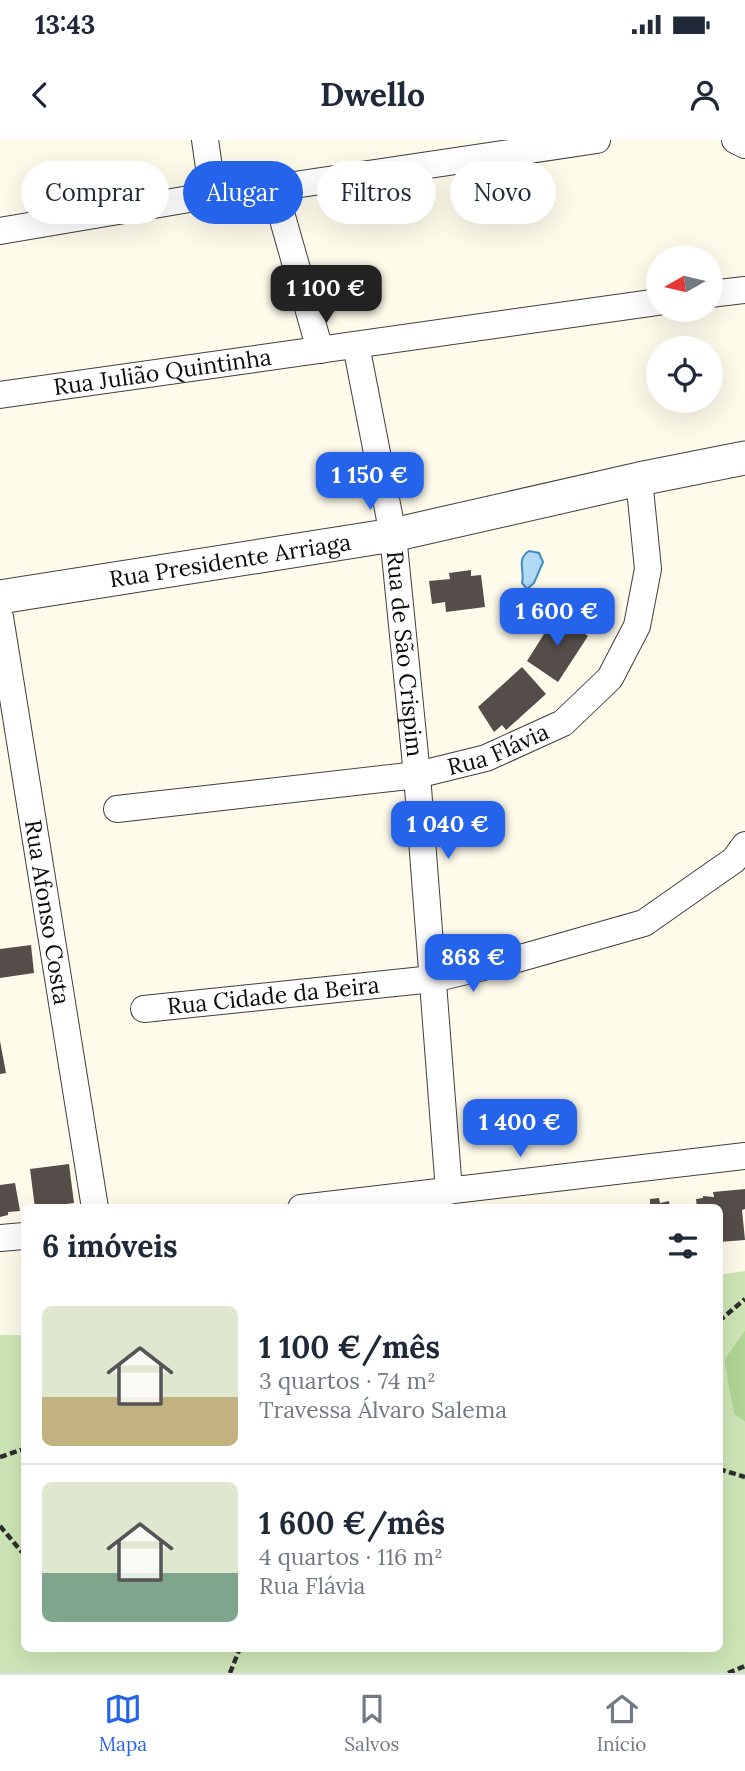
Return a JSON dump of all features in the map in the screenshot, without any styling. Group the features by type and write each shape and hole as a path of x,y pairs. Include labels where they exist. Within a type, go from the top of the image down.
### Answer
{"street":[{"path":"205,140 208,161"},
{"path":"303,184 597,140"},
{"path":"735,140 745,145"},
{"path":"0,231 183,200"},
{"path":"284,224 320,350"},
{"path":"723,293 745,290"},
{"name":"Rua Julião Quintinha","path":"0,395 646,304"},
{"name":"Rua de São Crispim","path":"356,345 393,536 417,775 449,1191"},
{"name":"Rua Presidente Arriaga","path":"0,597 393,536 639,479 745,458"},
{"name":"Rua Flávia","path":"117,809 417,775 486,758 563,723 610,678 637,626 648,569 639,479"},
{"name":"Rua Afonso Costa","path":"0,617 94,1204"},
{"name":"Rua Cidade da Beira","path":"144,1009 433,979 517,959 644,923 734,860 745,845"},
{"path":"336,1204 745,1156"},
{"path":"0,1238 21,1236"}],"path":[{"path":"723,1318 745,1299"},
{"path":"0,1457 21,1450"},
{"path":"723,1470 745,1477"},
{"path":"0,1526 21,1551"},
{"path":"230,1673 238,1652"},
{"path":"728,1673 745,1666"}],"green space":[{"path":"745,1271 745,1330 724,1360 734,1414 745,1422 745,1673 0,1673 0,1335 21,1335 21,1652 723,1652 723,1274"},
{"path":"745,1330 745,1422 734,1414 724,1360"}],"water":[{"path":"529,551 539,553 543,562 534,583 527,589 522,583 522,561"}],"building":[{"path":"471,570 471,576 481,575 485,607 446,612 445,602 432,604 429,581 450,579 449,573"},
{"path":"556,615 588,636 558,682 527,661"},
{"path":"522,667 546,694 506,730 502,725 494,732 478,707"},
{"path":"31,945 34,973 0,978 0,949"},
{"path":"0,1041 6,1073 0,1074"},
{"path":"69,1164 74,1203 34,1204 30,1169"},
{"path":"15,1183 20,1211 8,1212 8,1215 0,1217 0,1185"},
{"path":"745,1189 745,1209 742,1210 745,1240 723,1242 723,1204 697,1204 696,1199 703,1196 714,1197 713,1192"},
{"path":"659,1198 660,1203 669,1201 669,1204 650,1204 650,1199"}]}
